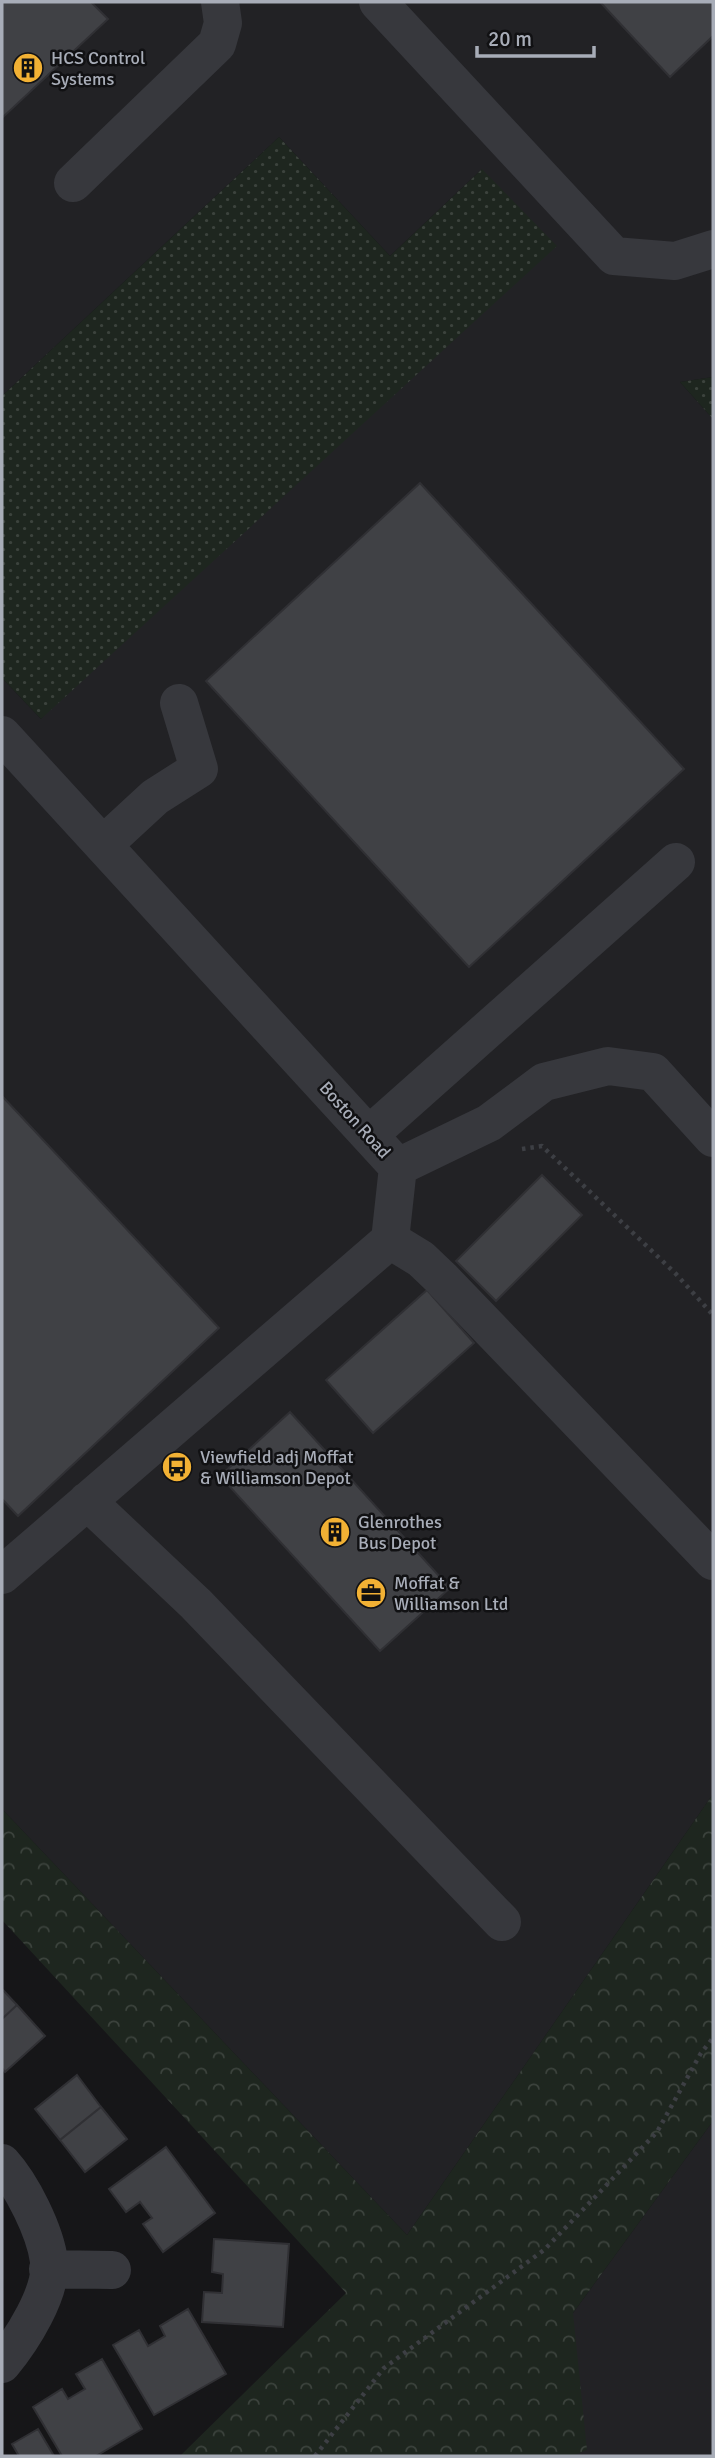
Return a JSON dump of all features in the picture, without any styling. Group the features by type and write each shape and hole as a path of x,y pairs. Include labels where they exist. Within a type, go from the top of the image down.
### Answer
{"street":[{"path":"73,183 217,44 223,23 220,2"},
{"path":"378,2 614,256 675,261 713,249"},
{"path":"103,845 155,797 199,769 179,703"},
{"name":"Boston Road","path":"2,735 398,1167 390,1240"},
{"path":"369,1135 676,862"},
{"path":"398,1167 489,1123 544,1082 608,1066 653,1072 713,1139"},
{"path":"2,1575 390,1240 421,1259 442,1279 713,1561"},
{"path":"87,1501 196,1604 502,1922"},
{"path":"2,2163 25,2195 49,2261 46,2285 38,2306 16,2347 2,2364"},
{"path":"48,2269 112,2270"}],"path":[{"path":"516,1149 542,1146 676,1274 713,1315"},
{"path":"315,2456 384,2368 544,2250 657,2132 701,2053 713,2038"}],"shaded area":[{"path":"2,2 713,2 713,377 680,382 713,419 713,1794 407,2235 2,1809 2,678 41,719 482,169 390,256 279,137 2,396"},
{"path":"713,2121 713,2456 422,2456 573,2313"}],"green space":[{"path":"279,137 390,256 482,169 557,246 41,719 2,678 2,396"},
{"path":"713,377 713,419 680,382"},
{"path":"713,1794 713,2121 573,2313 587,2450 572,2456 180,2456 346,2293 2,1920 2,1809 407,2235"}],"building":[{"name":"HCS Control Systems","path":"2,2 91,2 108,19 2,118"},
{"path":"600,2 713,2 713,36 670,77"},
{"path":"420,483 684,769 469,967 206,681"},
{"path":"2,1096 219,1328 18,1516 2,1499"},
{"path":"542,1175 582,1215 496,1301 456,1261"},
{"path":"427,1290 474,1343 373,1433 326,1380"},
{"name":"Glenrothes Bus Depot","path":"290,1412 450,1588 380,1651 220,1476"},
{"path":"2,1989 17,2005 2,2019"},
{"path":"17,2005 45,2036 5,2072 2,2068 2,2019"},
{"path":"77,2075 101,2107 60,2140 35,2109"},
{"path":"101,2107 127,2139 85,2172 60,2140"},
{"path":"166,2147 215,2213 163,2252 143,2224 152,2218 140,2202 126,2212 109,2189"},
{"path":"214,2239 289,2244 283,2327 202,2322 204,2292 222,2293 223,2274 212,2272"},
{"path":"188,2309 226,2374 154,2415 113,2345 139,2330 148,2346 165,2336 160,2326"},
{"path":"102,2359 142,2429 96,2456 62,2456 33,2407 62,2389 68,2399 85,2389 76,2374"},
{"path":"38,2429 54,2456 19,2456 12,2444"}],"place":[{"name":"HCS Control Systems","path":"28,68"},
{"name":"Viewfield adj Moffat & Williamson Depot","path":"177,1467"},
{"name":"Glenrothes Bus Depot","path":"335,1532"},
{"name":"Moffat & Williamson Ltd","path":"371,1593"}]}
